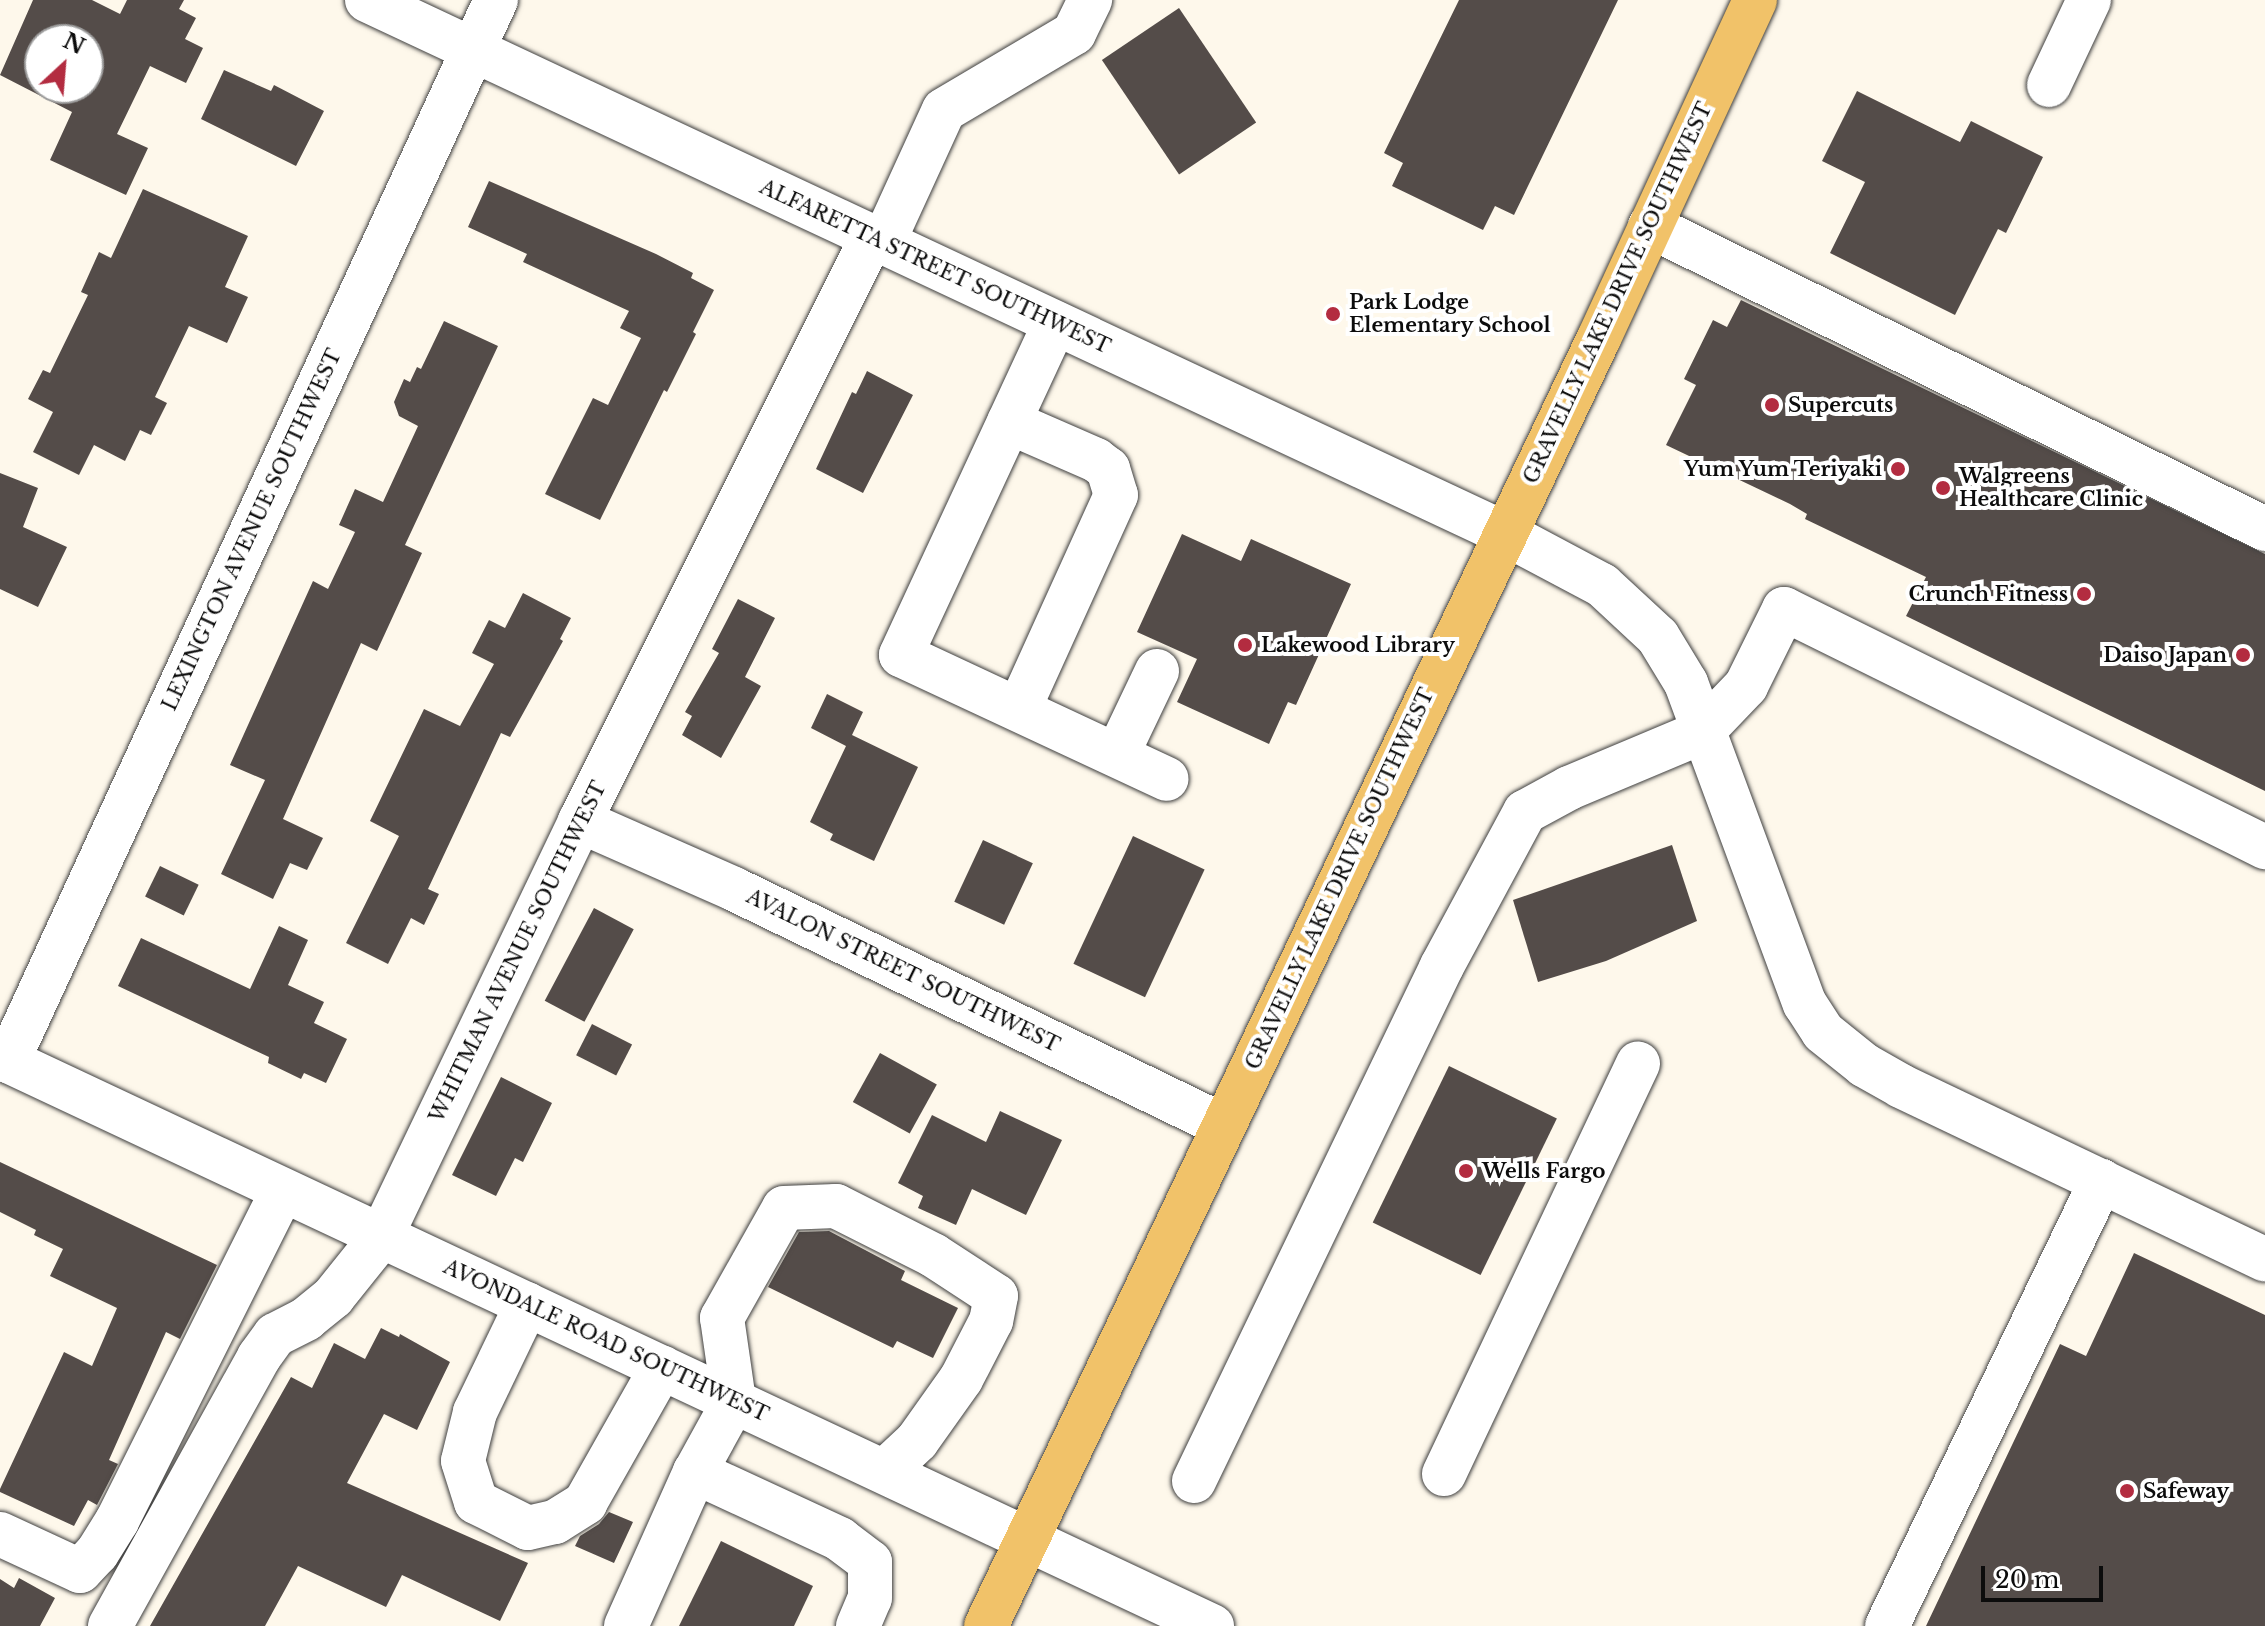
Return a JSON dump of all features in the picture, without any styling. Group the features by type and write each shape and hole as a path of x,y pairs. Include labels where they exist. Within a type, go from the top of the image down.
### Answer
{"main road":[{"name":"GRAVELLY LAKE DRIVE SOUTHWEST","path":"986,1626 1755,0"}],"street":[{"name":"ALFARETTA STREET SOUTHWEST","path":"367,0 1504,533 1602,585 1630,607 1658,637 1686,683 1805,1004 1823,1032 1864,1065 1901,1086 2265,1260"},
{"name":"LEXINGTON AVENUE SOUTHWEST","path":"4,1059 496,0"},
{"name":"WHITMAN AVENUE SOUTHWEST","path":"110,1626 259,1357 275,1335 306,1319 333,1297 381,1237 580,821 944,110 1074,33 1090,0"},
{"path":"2049,85 2089,0"},
{"path":"1650,226 2265,529"},
{"path":"1055,323 901,655 1167,779"},
{"path":"1009,422 1096,460 1108,469 1116,495 1019,709"},
{"path":"1194,1481 1442,966 1525,812 1569,788 1702,732 1746,686 1784,609 2265,847"},
{"path":"1117,755 1157,671"},
{"name":"AVALON STREET SOUTHWEST","path":"580,821 748,896 1224,1126"},
{"name":"AVONDALE ROAD SOUTHWEST","path":"4,1059 1212,1626"},
{"path":"1444,1474 1638,1064"},
{"path":"1887,1626 2101,1181"},
{"path":"0,1534 80,1571 97,1553 117,1521 282,1191"},
{"path":"626,1626 695,1472 734,1401 722,1318 784,1208 836,1206 933,1255 996,1296 991,1321 961,1379 917,1441 885,1471"},
{"path":"527,1304 475,1412 463,1461 476,1502 528,1528 555,1522 585,1503 662,1367"},
{"path":"695,1472 840,1539 870,1562 870,1598 858,1626"}],"building":[{"path":"33,0 92,0 120,14 127,0 184,0 179,9 196,18 185,39 203,48 186,83 150,66 117,134 148,148 126,195 50,160 72,112 56,104 104,104 104,24 24,24 24,87 0,75"},
{"path":"1459,0 1618,0 1514,215 1495,206 1483,230 1392,186 1403,163 1384,153"},
{"path":"1179,8 1256,122 1179,174 1102,60"},
{"path":"224,70 271,91 274,85 324,111 296,166 201,119"},
{"path":"1857,91 1960,142 1971,121 2043,157 2006,233 1998,229 1955,315 1830,253 1865,182 1822,161"},
{"path":"489,181 656,254 693,273 691,278 714,290 693,332 696,334 667,392 664,390 600,520 545,494 593,398 608,405 641,338 620,328 629,311 523,262 527,254 468,227"},
{"path":"143,189 248,236 225,287 248,297 227,343 189,326 155,397 167,403 151,435 140,430 125,461 94,445 79,475 33,452 53,412 28,399 43,370 50,373 88,295 81,292 99,252 111,258"},
{"path":"1741,300 2265,554 2265,791 1906,616 1926,577 1805,519 1807,514 1790,504 1666,445 1696,385 1684,379 1713,320 1727,327"},
{"path":"444,321 498,346 405,545 422,553 377,651 361,643 283,819 323,838 307,870 290,863 273,899 221,874 265,780 230,765 313,581 328,589 355,532 339,525 355,489 383,502 418,426 399,416 394,402 404,379 410,382 417,367 421,369"},
{"path":"867,371 913,395 863,493 816,469 852,392 856,394"},
{"path":"0,473 38,488 23,527 67,547 38,607 0,589"},
{"name":"Lakewood Library","path":"1182,534 1241,561 1251,539 1351,584 1296,705 1288,702 1269,744 1177,702 1197,659 1137,632"},
{"path":"523,593 571,618 560,639 563,641 510,737 501,733 428,889 439,894 424,925 411,918 388,964 346,943 399,836 370,821 424,709 460,726 494,664 472,653 489,620 505,628"},
{"path":"738,599 775,618 745,677 761,686 721,758 682,735 692,716 685,712 719,653 712,649"},
{"path":"827,694 863,712 852,735 918,767 874,861 830,840 833,834 810,822 846,746 811,728"},
{"path":"1133,836 1205,869 1145,997 1073,964"},
{"path":"983,840 1033,863 1004,925 954,902"},
{"path":"1672,845 1697,921 1606,961 1538,982 1513,900"},
{"path":"160,866 199,885 184,915 145,897"},
{"path":"594,908 634,929 584,1022 545,1001"},
{"path":"279,926 308,940 288,985 324,1002 314,1023 347,1039 326,1083 304,1073 301,1079 268,1063 269,1057 118,986 141,938 250,989"},
{"path":"592,1024 632,1044 616,1076 576,1055"},
{"path":"880,1053 937,1085 910,1133 853,1102"},
{"name":"Wells Fargo","path":"1449,1066 1557,1119 1481,1275 1373,1222"},
{"path":"501,1077 552,1103 523,1162 515,1158 496,1196 452,1175"},
{"path":"1000,1111 1062,1140 1026,1215 972,1189 956,1225 918,1208 923,1196 898,1183 932,1115 986,1142"},
{"path":"0,1162 217,1265 180,1339 166,1332 109,1460 118,1464 97,1505 88,1500 74,1526 0,1492 0,1489 64,1352 92,1366 117,1308 50,1276 63,1249 34,1235 36,1230 0,1212"},
{"path":"829,1231 905,1271 901,1280 958,1308 933,1358 897,1341 893,1348 768,1287 799,1232"},
{"name":"Safeway","path":"2134,1253 2265,1315 2265,1626 1926,1626 2060,1344 2086,1356"},
{"path":"381,1328 399,1337 400,1334 450,1362 417,1430 384,1414 347,1483 528,1563 500,1621 402,1575 386,1607 298,1566 265,1626 150,1626 291,1377 312,1388 334,1343 365,1359"},
{"path":"609,1512 633,1522 614,1563 575,1546 580,1536 599,1524"},
{"path":"721,1541 813,1586 794,1626 679,1626"},
{"path":"19,1578 55,1598 40,1626 0,1626 0,1579 14,1588"}],"place":[{"name":"Park Lodge Elementary School","path":"1333,314"},
{"name":"Supercuts","path":"1772,405"},
{"name":"Yum Yum Teriyaki","path":"1898,469"},
{"name":"Walgreens Healthcare Clinic","path":"1943,488"},
{"name":"Crunch Fitness","path":"2084,594"},
{"name":"Lakewood Library","path":"1245,645"},
{"name":"Daiso Japan","path":"2243,655"},
{"name":"Wells Fargo","path":"1466,1171"},
{"name":"Safeway","path":"2127,1491"}]}
